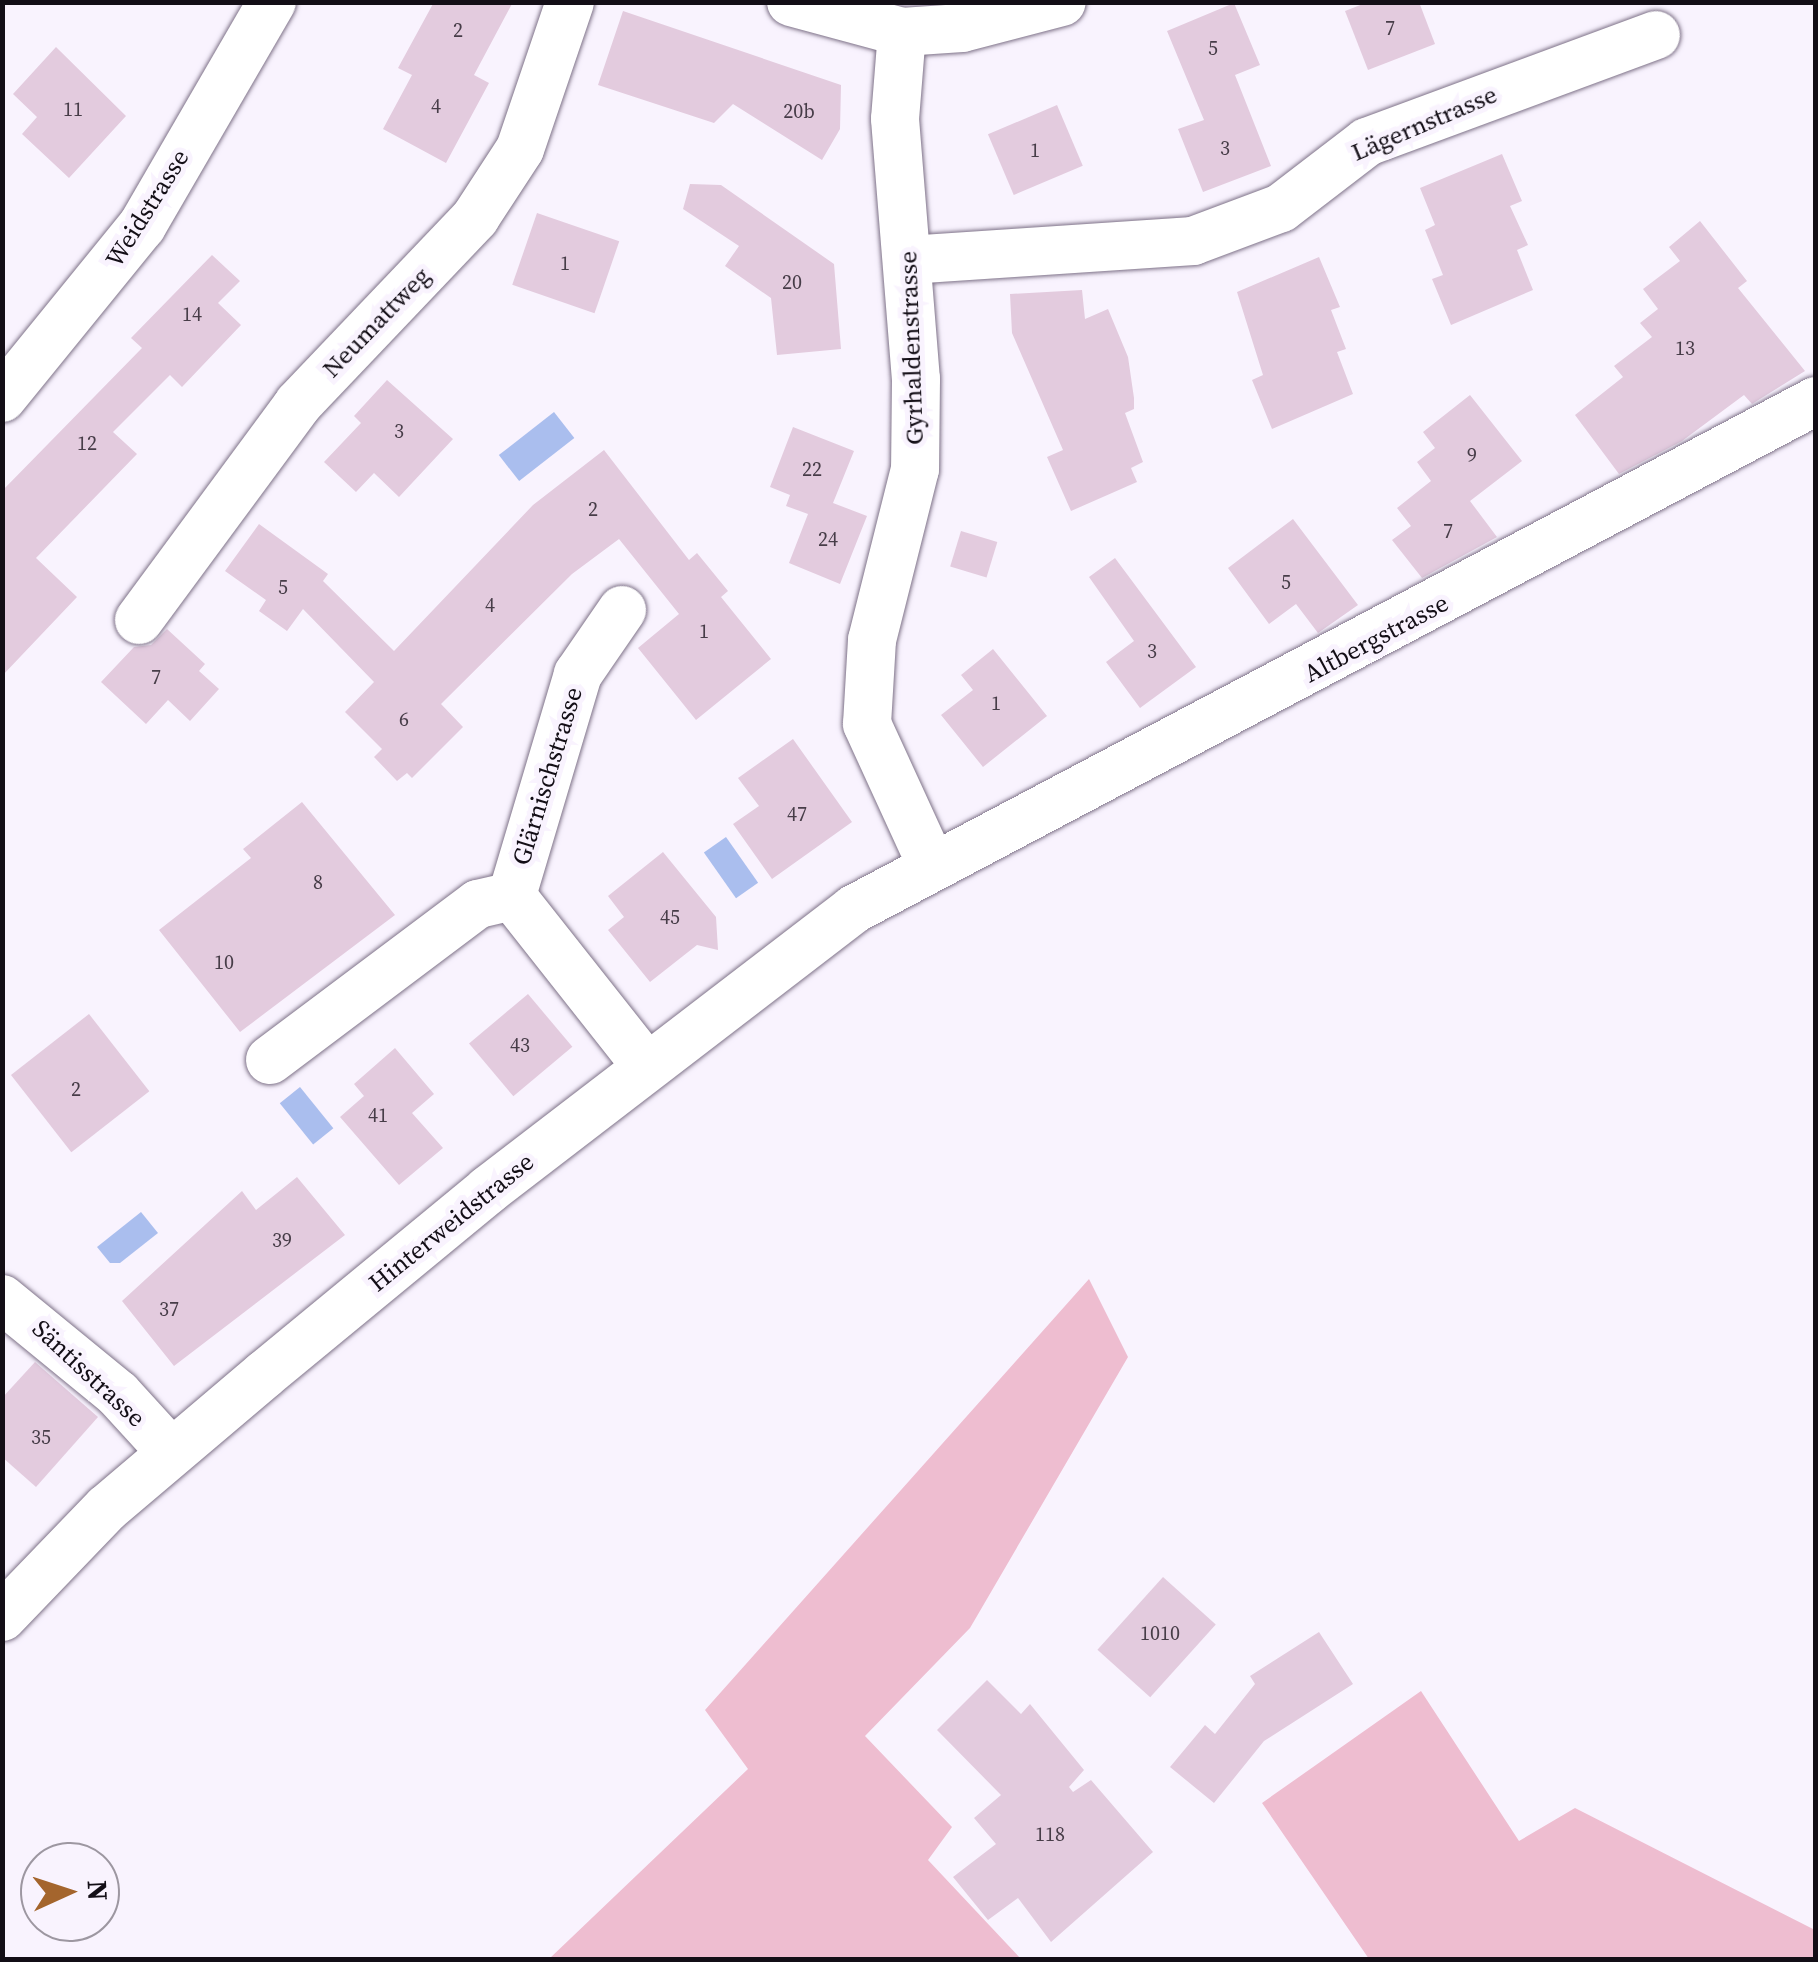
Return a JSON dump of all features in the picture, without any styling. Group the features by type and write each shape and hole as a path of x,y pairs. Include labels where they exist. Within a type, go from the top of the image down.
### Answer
{"street":[{"name":"Weidstrasse","path":"2,398 142,226 272,2"},
{"name":"Neumattweg","path":"138,620 298,404 475,218 520,149 570,2"},
{"path":"791,2 902,32 962,28 1062,2"},
{"name":"Gyrhaldenstrasse","path":"902,32 896,120 908,260 915,469 872,640 867,724 932,866"},
{"name":"Lägernstrasse","path":"908,260 1194,240 1281,208 1367,142 1656,35"},
{"name":"Altbergstrasse","path":"932,866 1392,630 1816,401"},
{"name":"Glärnischstrasse","path":"512,896 578,674 622,610"},
{"name":"Hinterweidstrasse","path":"2,1617 171,1452 648,1068 854,909 932,866"},
{"name":"Glärnischstrasse","path":"270,1060 478,904 512,896"},
{"name":"Glärnischstrasse","path":"512,896 648,1068"},
{"name":"Säntisstrasse","path":"2,1299 118,1394 171,1452"}],"shaded area":[{"path":"1089,1279 1128,1357 970,1628 865,1736 952,1827 928,1860 1021,1959 549,1959 748,1769 705,1710"},
{"path":"1421,1691 1519,1841 1575,1808 1815,1930 1815,1959 1369,1959 1262,1803"}],"water":[{"path":"554,412 574,438 519,481 499,455"},
{"path":"726,837 758,883 736,898 704,852"},
{"path":"300,1087 333,1128 313,1145 280,1103"},
{"path":"141,1212 158,1233 120,1263 110,1263 97,1247"}],"building":[{"path":"434,2 513,2 474,75 489,83 446,163 383,129 412,75 398,68"},
{"path":"1368,2 1419,2 1435,44 1368,70 1345,11"},
{"path":"1234,3 1260,65 1235,75 1271,166 1203,192 1178,129 1204,120 1167,31"},
{"path":"623,11 841,85 840,129 822,160 733,104 714,123 598,85"},
{"path":"56,47 126,116 69,178 22,134 37,117 13,94"},
{"path":"1057,105 1083,166 1014,195 988,134"},
{"path":"1502,154 1522,201 1510,206 1528,245 1517,250 1533,290 1451,325 1432,279 1443,275 1425,230 1435,225 1420,188"},
{"path":"690,184 721,185 834,264 841,349 777,355 771,298 725,266 739,246 683,209"},
{"path":"537,213 619,241 595,313 512,285"},
{"path":"1700,221 1747,281 1738,288 1805,371 1752,404 1744,395 1682,441 1619,474 1575,415 1623,377 1614,366 1652,337 1640,323 1658,309 1643,289 1680,261 1669,247"},
{"path":"212,255 240,281 218,303 241,325 182,387 170,375 113,432 137,454 36,558 77,597 2,676 2,491 142,348 131,338"},
{"path":"1319,257 1340,307 1331,310 1346,349 1337,352 1353,394 1272,429 1252,380 1263,375 1237,292"},
{"path":"1082,290 1085,319 1108,309 1128,357 1134,409 1125,413 1143,462 1131,468 1137,482 1071,511 1047,457 1063,450 1012,333 1010,294"},
{"path":"387,380 453,439 399,497 374,473 356,492 324,462 361,423 354,416"},
{"path":"1470,395 1522,461 1470,501 1497,537 1422,578 1392,540 1411,526 1397,508 1431,481 1417,462 1435,448 1423,432"},
{"path":"793,427 854,451 833,503 867,516 840,584 789,563 808,514 786,506 790,495 770,487"},
{"path":"604,450 689,560 697,553 728,591 721,597 771,659 696,720 638,648 679,614 619,539 572,574 441,704 463,727 412,778 407,773 397,781 374,757 382,749 345,712 374,682 303,609 287,631 259,611 266,600 225,571 259,524 328,574 323,581 394,651 533,505"},
{"path":"1293,519 1358,605 1318,633 1296,604 1269,624 1228,568"},
{"path":"961,531 997,542 987,577 950,566"},
{"path":"1115,558 1196,667 1140,708 1106,662 1134,641 1089,577"},
{"path":"167,629 205,664 199,671 219,689 190,721 168,700 146,724 101,682 134,647 151,645"},
{"path":"993,649 1047,716 983,767 941,715 973,690 961,675"},
{"path":"793,739 852,822 772,879 733,824 759,806 738,778"},
{"path":"302,802 395,915 240,1032 159,930 251,858 243,849"},
{"path":"663,852 716,917 718,950 697,945 650,982 608,930 624,917 608,896"},
{"path":"528,994 572,1047 513,1096 469,1043"},
{"path":"89,1014 149,1091 71,1152 11,1075"},
{"path":"395,1048 434,1094 412,1113 443,1148 399,1185 340,1117 364,1096 354,1084"},
{"path":"297,1177 345,1235 174,1366 122,1301 242,1191 256,1210"},
{"path":"35,1362 98,1417 36,1487 2,1457 2,1398"},
{"path":"1163,1577 1216,1625 1150,1697 1097,1650"},
{"path":"1319,1632 1353,1684 1264,1741 1214,1803 1170,1767 1205,1725 1215,1734 1255,1684 1250,1676"},
{"path":"987,1680 1021,1714 1030,1704 1084,1770 1069,1787 1073,1792 1091,1780 1153,1852 1051,1942 1018,1898 988,1920 953,1877 996,1844 974,1818 1001,1795 937,1730"}]}
